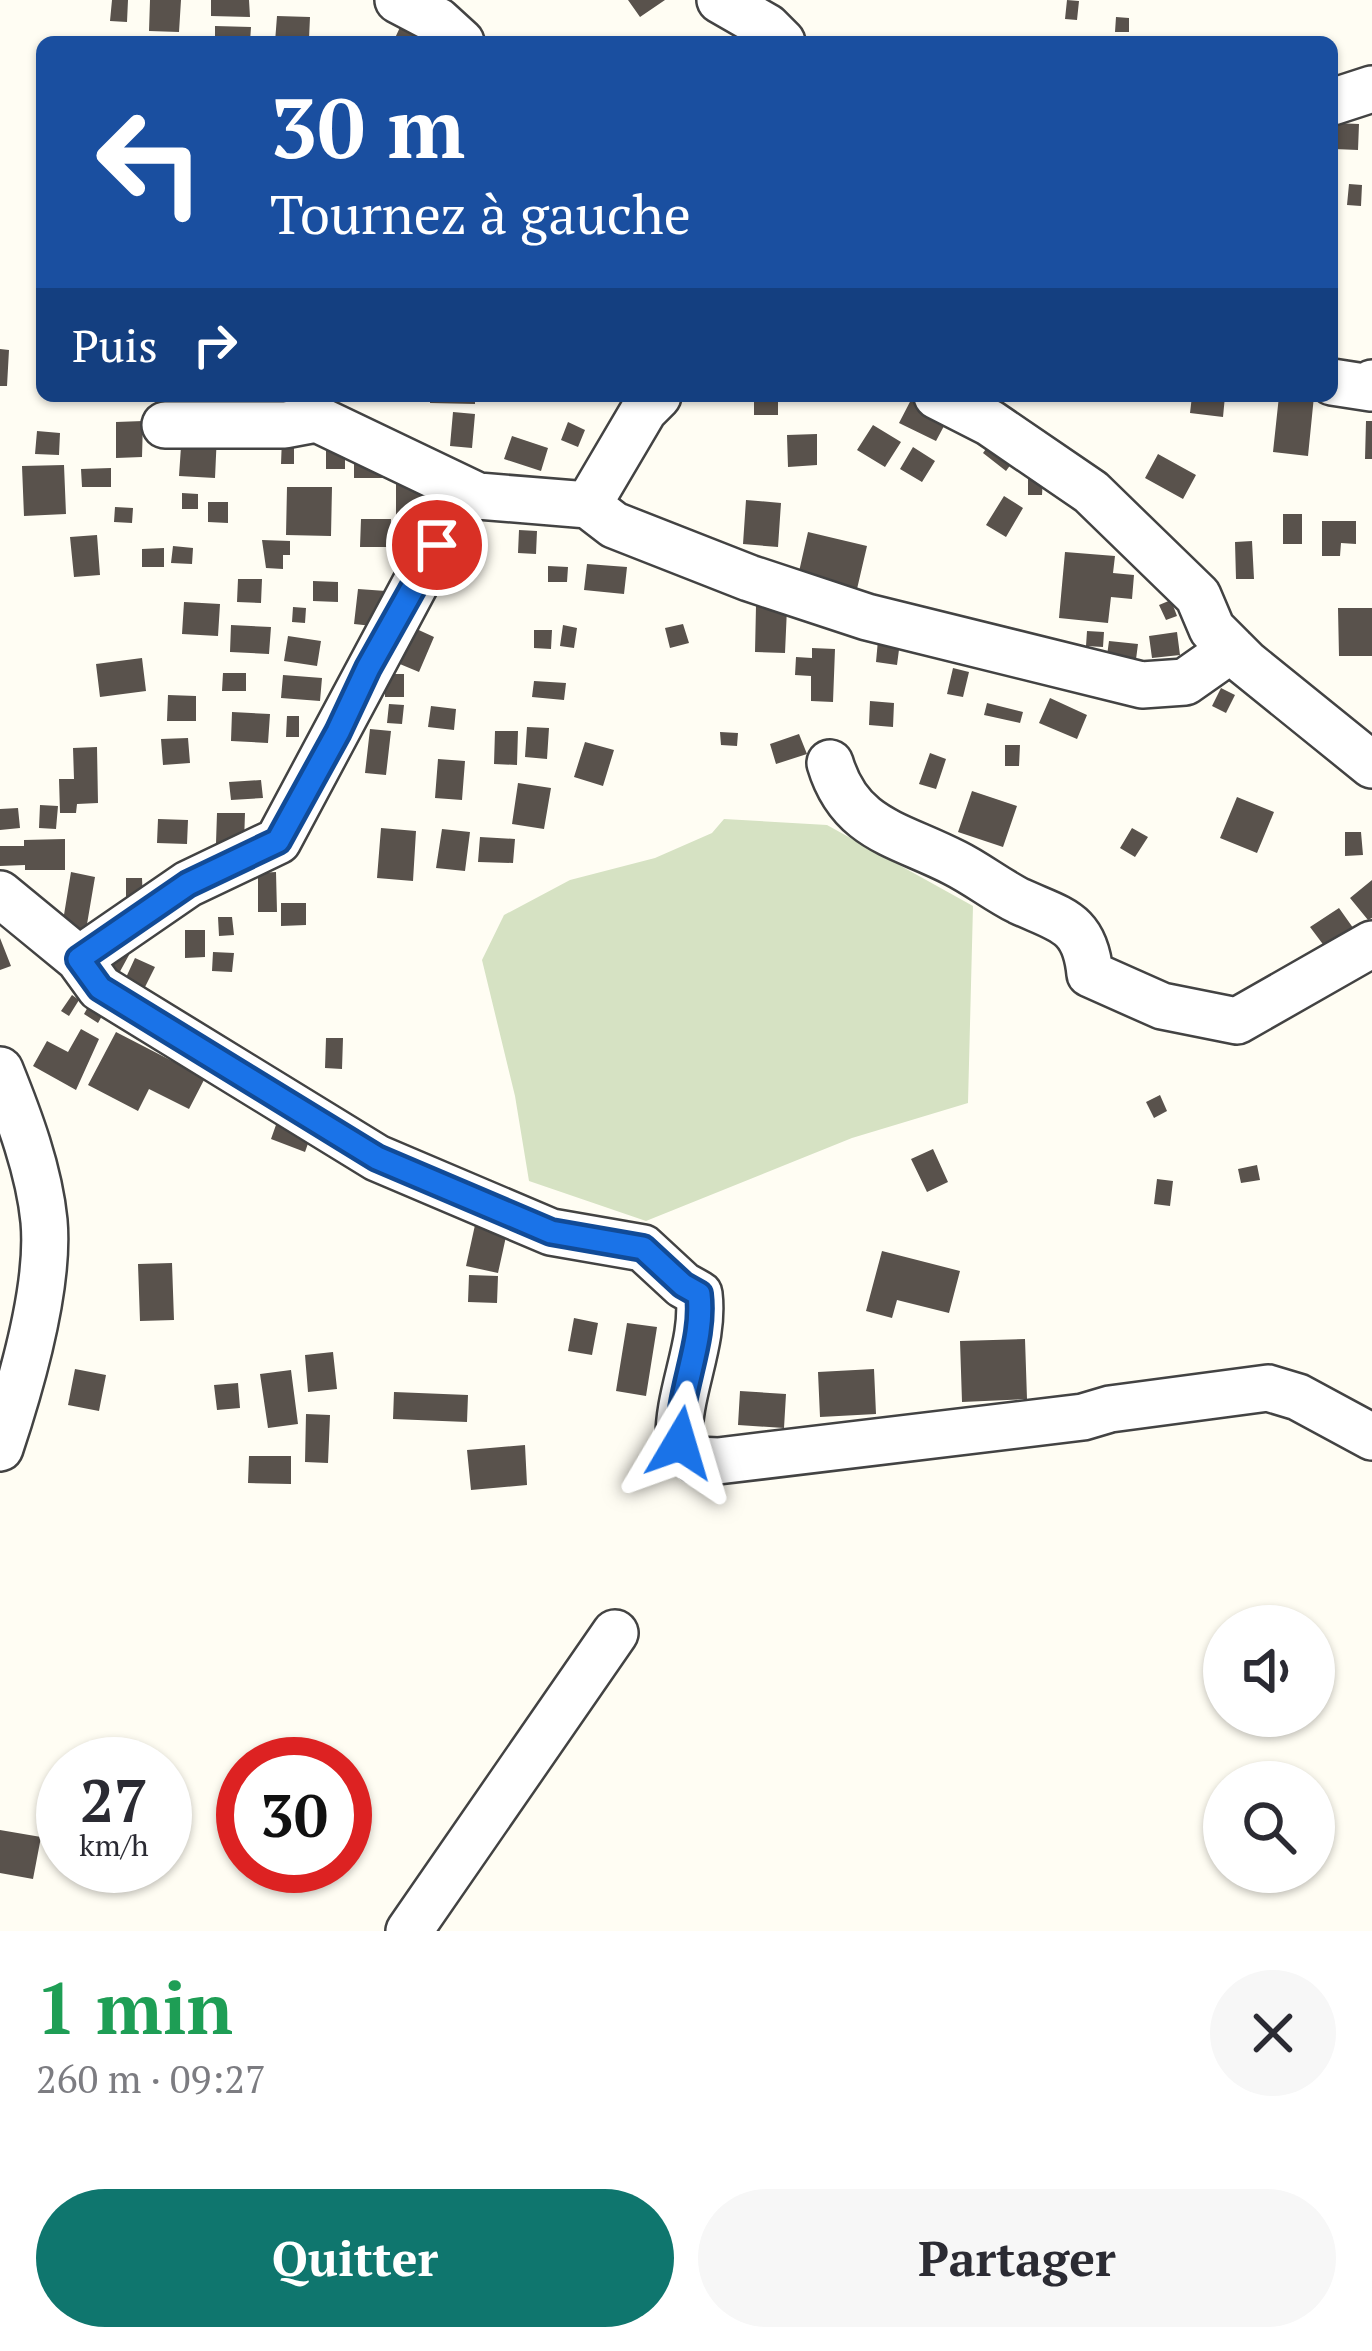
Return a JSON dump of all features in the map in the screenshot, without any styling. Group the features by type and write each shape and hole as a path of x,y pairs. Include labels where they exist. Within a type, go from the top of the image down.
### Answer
{"street":[{"path":"720,0 776,36"},
{"path":"418,4 454,36"},
{"path":"1338,100 1372,89"},
{"path":"1338,383 1371,388 1372,383"},
{"path":"588,505 652,402"},
{"path":"949,402 991,423 1091,492 1198,596 1212,629 1232,649 1372,765"},
{"path":"165,425 285,424 317,419 478,496 588,505 614,525 749,578 867,617 1142,685 1185,682 1232,649"},
{"path":"79,959 188,884 278,841 458,504 478,496"},
{"path":"830,763 838,790 866,822 961,866 1017,900 1064,918 1088,949 1090,974 1162,1006 1237,1021 1372,944"},
{"path":"0,894 79,959 100,988 377,1158 551,1232 643,1248 699,1294 702,1315 679,1424 680,1443 696,1460 1083,1418 1110,1409 1268,1388 1298,1397 1372,1437"},
{"path":"0,1070 21,1123 44,1222 37,1318 0,1448"},
{"path":"409,1931 615,1633"}],"green space":[{"path":"724,819 827,825 973,906 968,1103 852,1138 646,1221 529,1181 515,1096 482,960 504,915 570,880 655,858 712,833"}],"building":[{"path":"112,0 128,0 127,22 110,21"},
{"path":"150,0 181,0 179,32 149,31"},
{"path":"211,0 249,0 250,17 211,16"},
{"path":"628,0 665,0 640,17"},
{"path":"1067,0 1079,1 1077,20 1065,19"},
{"path":"277,16 310,17 309,36 275,36"},
{"path":"1116,17 1129,18 1129,32 1115,32"},
{"path":"402,23 423,32 422,36 396,36"},
{"path":"215,26 251,27 250,36 215,36"},
{"path":"1338,123 1359,124 1358,150 1338,149"},
{"path":"1349,184 1362,185 1361,206 1347,205"},
{"path":"0,349 9,350 7,386 0,386"},
{"path":"193,402 229,402 228,414 192,412"},
{"path":"238,402 299,402 298,415 237,411"},
{"path":"754,402 778,402 778,415 754,415"},
{"path":"910,402 926,402 951,413 936,441 899,423"},
{"path":"1191,402 1224,402 1223,417 1190,413"},
{"path":"1278,402 1313,402 1308,456 1273,452"},
{"path":"453,412 475,414 472,448 450,446"},
{"path":"143,421 142,457 116,458 116,422"},
{"path":"1366,421 1372,421 1372,459 1365,459"},
{"path":"568,422 585,430 578,447 561,440"},
{"path":"873,425 901,442 885,467 857,450"},
{"path":"37,431 60,433 59,455 35,454"},
{"path":"182,432 217,434 215,478 179,476"},
{"path":"817,434 817,465 788,467 787,435"},
{"path":"345,435 345,469 326,469 326,436"},
{"path":"512,436 548,448 541,471 504,459"},
{"path":"282,438 294,438 294,464 281,464"},
{"path":"994,438 1017,456 1006,471 983,453"},
{"path":"913,447 935,461 922,482 900,469"},
{"path":"1158,454 1196,475 1183,499 1145,478"},
{"path":"354,460 386,461 386,478 354,478"},
{"path":"64,465 66,514 24,516 22,466"},
{"path":"111,468 111,487 82,487 81,469"},
{"path":"1028,477 1043,477 1042,495 1028,495"},
{"path":"396,480 422,480 422,515 396,515"},
{"path":"287,487 332,487 331,536 286,535"},
{"path":"182,493 198,494 198,509 182,509"},
{"path":"1004,496 1023,508 1006,537 986,525"},
{"path":"746,500 781,503 778,547 743,544"},
{"path":"208,502 228,502 228,523 208,522"},
{"path":"115,507 133,508 132,523 114,522"},
{"path":"1283,514 1302,514 1302,544 1283,544"},
{"path":"361,519 391,519 390,547 360,547"},
{"path":"1322,521 1356,521 1356,544 1341,543 1340,556 1322,556"},
{"path":"519,530 537,531 536,554 518,553"},
{"path":"808,532 867,546 857,589 798,576"},
{"path":"97,535 100,575 74,577 70,537"},
{"path":"262,540 290,541 283,569 266,568"},
{"path":"1252,541 1254,579 1236,579 1235,542"},
{"path":"173,546 193,548 192,564 171,563"},
{"path":"164,548 164,567 142,567 142,549"},
{"path":"1065,552 1115,556 1113,573 1134,575 1132,599 1111,597 1108,623 1059,618"},
{"path":"587,564 627,567 624,594 584,590"},
{"path":"548,566 568,567 567,582 548,582"},
{"path":"238,579 262,579 261,603 237,602"},
{"path":"313,581 338,582 338,602 313,601"},
{"path":"358,589 386,591 382,627 354,624"},
{"path":"1171,600 1177,616 1166,620 1159,605"},
{"path":"184,602 220,604 218,636 182,634"},
{"path":"756,606 787,608 785,653 755,652"},
{"path":"293,607 306,608 305,623 292,622"},
{"path":"1338,608 1372,608 1372,656 1339,656"},
{"path":"683,624 689,643 670,648 665,628"},
{"path":"231,625 271,627 269,654 230,652"},
{"path":"563,625 577,628 574,648 560,646"},
{"path":"410,626 434,637 419,672 395,662"},
{"path":"534,630 552,630 551,649 534,648"},
{"path":"1087,631 1104,632 1103,647 1086,646"},
{"path":"1177,632 1180,655 1152,658 1149,636"},
{"path":"288,636 321,641 317,666 284,661"},
{"path":"878,640 900,642 897,665 876,662"},
{"path":"1109,641 1138,644 1135,667 1106,663"},
{"path":"812,648 835,649 833,702 811,701 811,676 795,675 796,657 812,658"},
{"path":"142,658 146,691 100,697 96,664"},
{"path":"953,668 969,672 963,697 947,694"},
{"path":"223,673 246,673 246,691 222,691"},
{"path":"385,674 404,674 404,697 385,697"},
{"path":"283,675 322,678 320,701 281,698"},
{"path":"534,681 566,683 564,700 532,697"},
{"path":"1221,688 1235,695 1226,713 1212,706"},
{"path":"168,695 196,696 196,721 167,721"},
{"path":"1050,698 1087,715 1077,739 1039,723"},
{"path":"870,701 894,703 893,727 869,725"},
{"path":"987,703 1023,712 1020,723 984,715"},
{"path":"389,704 404,705 402,724 387,723"},
{"path":"431,706 456,709 454,730 428,727"},
{"path":"232,712 270,714 268,743 231,741"},
{"path":"287,716 299,716 299,737 286,737"},
{"path":"527,727 549,728 547,759 525,757"},
{"path":"370,729 391,731 386,775 365,773"},
{"path":"495,731 518,731 517,765 494,764"},
{"path":"720,732 738,733 737,746 721,745"},
{"path":"799,734 807,754 776,764 770,744"},
{"path":"188,738 190,763 163,765 161,739"},
{"path":"585,742 614,750 603,786 574,777"},
{"path":"1005,745 1020,745 1019,766 1005,766"},
{"path":"97,747 98,803 77,804 76,813 60,813 59,779 74,779 73,748"},
{"path":"930,753 946,759 936,789 919,784"},
{"path":"438,759 465,761 462,800 435,798"},
{"path":"261,780 263,798 231,800 229,782"},
{"path":"518,783 551,788 544,829 512,824"},
{"path":"972,791 1017,806 1003,847 958,832"},
{"path":"1237,797 1274,812 1257,853 1220,838"},
{"path":"40,805 58,806 56,829 39,828"},
{"path":"18,808 20,828 0,830 0,809"},
{"path":"217,813 245,813 244,843 216,843"},
{"path":"158,819 188,820 187,844 157,843"},
{"path":"381,828 416,831 413,881 377,878"},
{"path":"1132,828 1148,837 1135,857 1120,848"},
{"path":"442,829 470,832 465,871 436,868"},
{"path":"1345,832 1361,832 1363,855 1345,856"},
{"path":"480,837 515,839 513,863 478,862"},
{"path":"65,839 65,870 0,866 0,846"},
{"path":"71,872 95,877 86,930 62,927"},
{"path":"276,872 277,912 258,912 258,873"},
{"path":"126,878 142,878 143,901 126,901"},
{"path":"1372,880 1372,918 1368,920 1350,898"},
{"path":"281,903 306,903 306,925 281,926"},
{"path":"1339,908 1356,932 1328,951 1310,927"},
{"path":"218,917 232,917 234,935 219,936"},
{"path":"185,930 205,930 205,957 185,958"},
{"path":"0,938 11,966 0,970"},
{"path":"114,946 129,955 117,977 102,969"},
{"path":"213,952 234,953 232,972 212,971"},
{"path":"135,958 155,967 142,993 123,984"},
{"path":"72,995 79,1000 69,1016 61,1011"},
{"path":"93,998 107,1007 98,1023 84,1014"},
{"path":"81,1029 99,1039 76,1090 33,1066 47,1041 68,1052"},
{"path":"116,1032 205,1078 189,1109 149,1089 138,1111 88,1085"},
{"path":"326,1038 343,1038 342,1069 325,1068"},
{"path":"1160,1095 1167,1111 1154,1118 1146,1102"},
{"path":"277,1122 311,1135 305,1152 271,1139"},
{"path":"933,1149 948,1182 927,1192 911,1159"},
{"path":"1257,1165 1260,1180 1241,1183 1238,1169"},
{"path":"1157,1179 1173,1181 1170,1206 1154,1204"},
{"path":"475,1225 507,1232 498,1273 466,1266"},
{"path":"882,1251 960,1271 949,1313 897,1300 892,1318 866,1311"},
{"path":"172,1263 174,1320 140,1321 138,1264"},
{"path":"469,1275 498,1276 497,1303 468,1302"},
{"path":"574,1318 598,1323 592,1355 568,1351"},
{"path":"627,1323 657,1327 646,1396 616,1391"},
{"path":"1025,1339 1027,1399 962,1402 960,1341"},
{"path":"333,1352 337,1389 308,1392 305,1355"},
{"path":"75,1369 106,1375 99,1411 68,1405"},
{"path":"874,1369 876,1414 820,1417 818,1372"},
{"path":"291,1370 298,1424 268,1428 260,1374"},
{"path":"238,1383 240,1408 217,1410 214,1385"},
{"path":"740,1391 786,1394 784,1428 738,1425"},
{"path":"394,1392 468,1395 467,1422 393,1419"},
{"path":"306,1414 330,1415 328,1463 305,1462"},
{"path":"525,1445 527,1485 471,1490 467,1450"},
{"path":"249,1456 291,1456 291,1484 248,1483"},
{"path":"0,1830 36,1836 33,1879 0,1873"}],"route":[{"path":"437,545 278,841 188,884 79,959 100,988 377,1158 551,1232 643,1248 699,1294 702,1315 679,1424 680,1443"}]}
